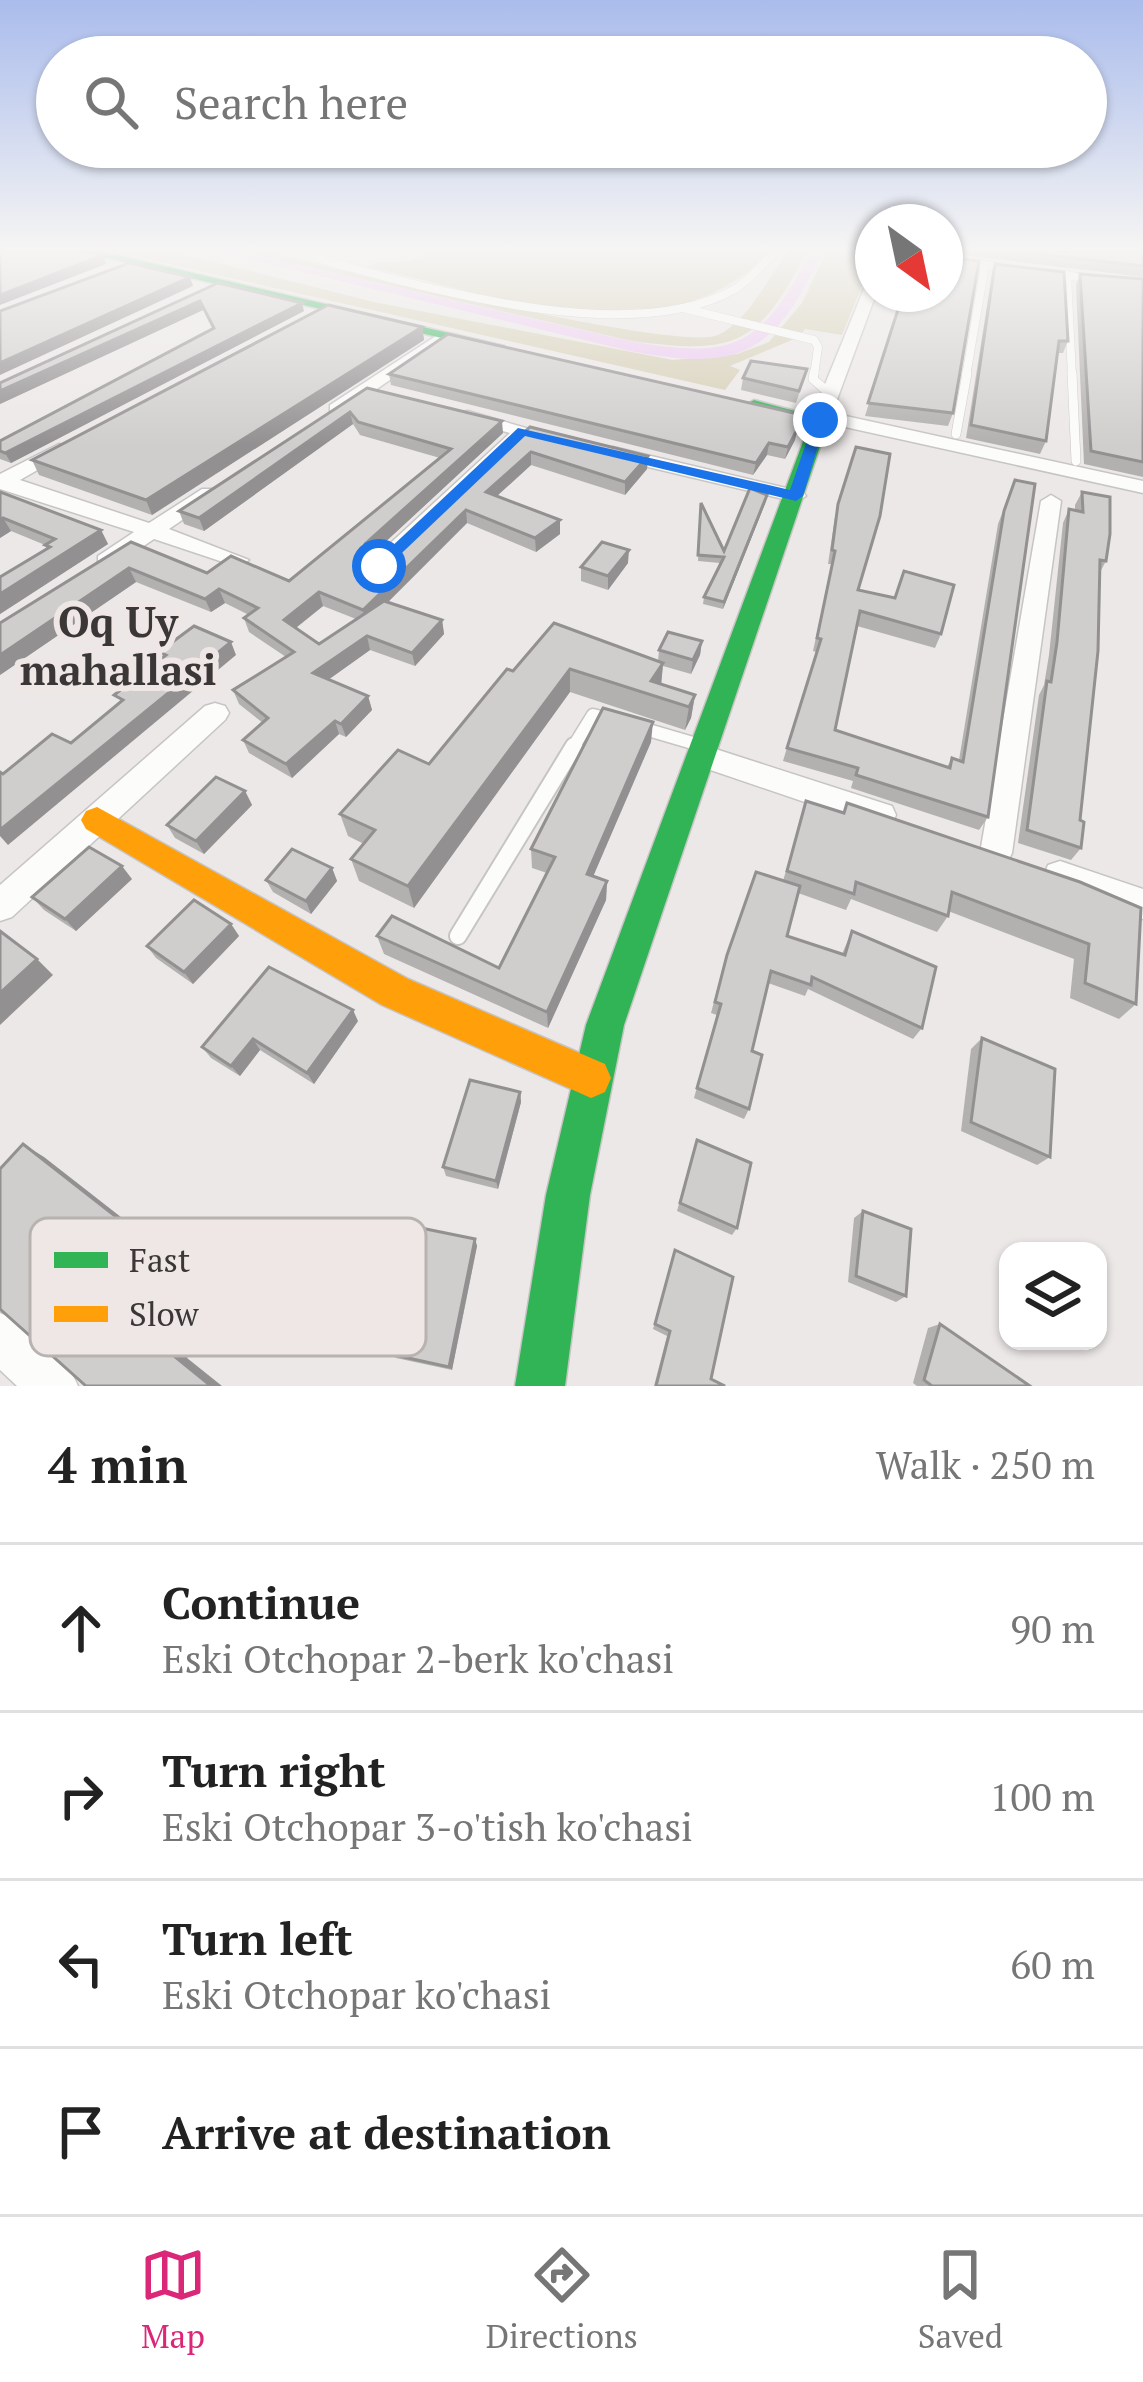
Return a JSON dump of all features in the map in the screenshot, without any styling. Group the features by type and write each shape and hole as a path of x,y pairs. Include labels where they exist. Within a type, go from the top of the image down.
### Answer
{"street":[{"path":"334,316 515,350"},
{"path":"540,1386 591,1078 621,977 861,316"},
{"path":"326,415 447,334"},
{"path":"365,389 388,395"},
{"path":"717,397 824,410 1143,487"},
{"path":"455,413 569,442"},
{"path":"379,566 523,431"},
{"path":"1,482 85,438"},
{"path":"592,448 796,496"},
{"path":"94,568 229,479"},
{"path":"1,482 238,560"},
{"path":"1051,501 1007,857 1143,904"},
{"path":"0,906 215,713"},
{"path":"705,751 912,825"},
{"path":"97,820 395,992 591,1078"},
{"path":"0,1337 53,1386"}],"lane":[{"path":"718,316 802,335 817,343 813,380 824,410"},
{"path":"956,434 976,316"},
{"path":"1069,316 1076,460"},
{"path":"458,936 593,715 705,751"}],"shaded area":[{"path":"397,316 445,316 673,360 737,354 769,342 791,316 850,316 842,335 805,329 799,337 730,366 740,370 725,390"},
{"path":"521,316 553,316 690,337 718,335 741,316 766,316 740,337 720,344 632,341"}],"building":[{"path":"0,316 105,316 0,363"},
{"path":"147,316 167,316 0,391 0,383"},
{"path":"208,316 277,316 5,453 0,451 0,441 214,328"},
{"path":"308,316 374,316 422,327 146,500 32,460"},
{"path":"896,316 970,316 953,413 868,403"},
{"path":"987,316 1067,316 1068,341 1059,341 1046,441 971,425"},
{"path":"1083,316 1143,316 1143,462 1091,451"},
{"path":"448,334 798,414 798,428 788,447 769,443 756,463 389,374"},
{"path":"751,361 807,369 799,391 743,378"},
{"path":"367,388 502,421 365,544 363,557 368,562 387,561 530,427 648,456 625,482 531,452 486,492 560,520 535,538 466,510 363,610 319,592 284,620 319,644 384,601 442,620 412,653 367,636 313,673 368,696 341,724 335,721 286,764 243,740 268,718 233,690 294,652 244,618 258,608 219,589 205,599 129,568 0,655 0,623 131,542 207,573 231,556 289,581 451,449 358,422 350,412 199,518 179,511"},
{"path":"856,447 890,454 880,516 858,590 895,598 904,571 954,585 941,634 860,611 835,730 950,768 952,758 963,762 1004,511 1015,480 1035,484 988,817 856,775 858,768 787,748 821,639 817,638 835,551 838,504"},
{"path":"750,488 767,495 724,602 704,597 724,557 698,555 701,503 724,551"},
{"path":"0,492 101,530 0,594 0,577 50,547 45,545 55,539 0,520"},
{"path":"1082,492 1110,497 1110,534 1106,561 1100,560 1098,651 1081,848 1027,830 1047,681 1051,682 1057,642 1069,509 1083,512"},
{"path":"602,542 629,550 608,576 581,567"},
{"path":"554,623 663,663 651,681 695,695 689,707 570,669 408,886 351,859 375,830 340,814 398,750 429,764 507,669 513,671"},
{"path":"194,626 231,642 0,830 0,772 52,734 71,743 123,700 114,695 166,655 159,652"},
{"path":"668,632 702,641 693,660 659,650"},
{"path":"603,708 653,722 587,874 607,881 547,1012 377,936 392,916 499,968 555,857 531,849"},
{"path":"216,777 245,791 196,841 167,825"},
{"path":"806,801 844,813 847,803 1080,882 1141,908 1136,1004 1085,983 1089,944 952,892 948,916 856,882 854,894 787,871"},
{"path":"89,847 122,866 65,919 32,897"},
{"path":"292,849 332,868 306,901 266,880"},
{"path":"756,872 800,886 787,936 845,955 852,931 936,967 922,1028 812,977 811,985 771,971 752,1051 762,1055 749,1109 697,1088 721,1004 715,1002 727,955"},
{"path":"194,900 231,924 184,972 147,946"},
{"path":"0,931 37,959 0,993"},
{"path":"269,967 353,1010 307,1073 253,1039 231,1066 202,1047"},
{"path":"982,1038 1055,1069 1050,1157 971,1122"},
{"path":"470,1080 520,1092 496,1181 443,1167"},
{"path":"697,1140 751,1163 737,1228 680,1203"},
{"path":"23,1144 118,1218 30,1218 30,1336 0,1309 0,1169"},
{"path":"863,1211 911,1229 906,1296 856,1276"},
{"path":"426,1229 475,1239 449,1367 399,1356 426,1356"},
{"path":"675,1250 733,1277 711,1379 725,1386 656,1386 670,1331 655,1324"},
{"path":"940,1324 1030,1386 932,1386 924,1380"},
{"path":"52,1356 174,1356 211,1386 86,1386"}],"waterway":[{"path":"500,316 630,346 690,353 750,342 782,316"}],"traffic: fast":[{"path":"365,316 496,346"},
{"path":"540,1386 568,1195 605,1025 820,420 754,405"}],"traffic: slow":[{"path":"97,820 395,992 591,1078"}],"district":[{"name":"Oq Uy mahallasi","path":"118,646"}],"route":[{"path":"379,566 523,431 796,496 820,420"}]}
